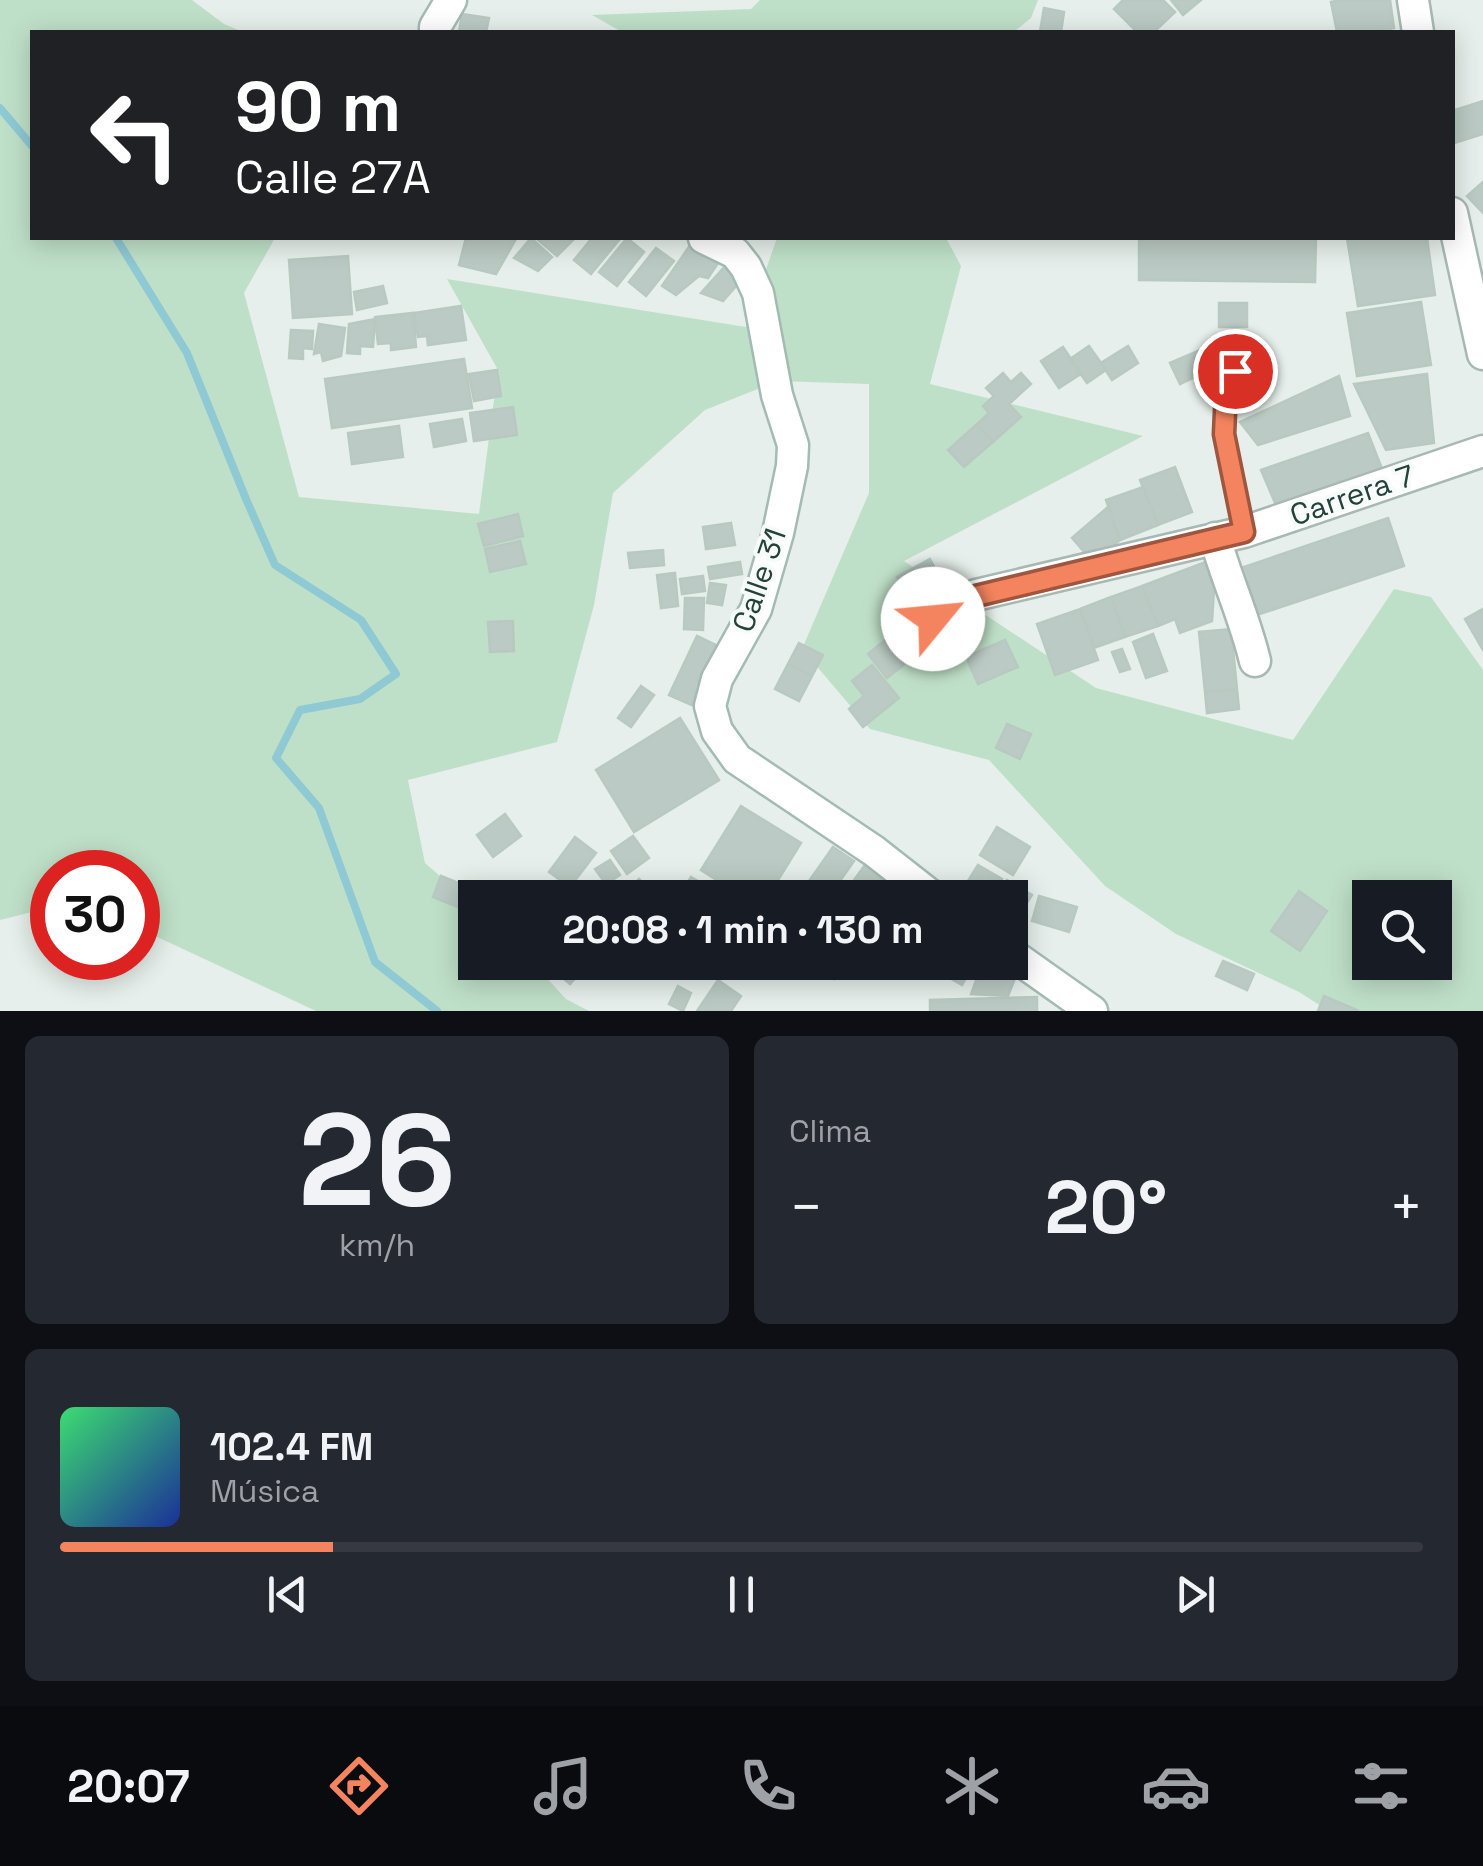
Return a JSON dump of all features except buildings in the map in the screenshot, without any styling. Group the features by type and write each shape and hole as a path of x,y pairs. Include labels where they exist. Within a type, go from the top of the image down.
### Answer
{"street":[{"path":"434,30 451,0"},
{"path":"1413,0 1418,30"},
{"path":"1455,227 1483,354"},
{"name":"Calle 31","path":"708,240 735,253 758,292 777,395 793,445 778,534 756,610 717,679 710,706 717,732 737,759 911,880"},
{"name":"Carrera 7","path":"933,619 976,596 1230,535 1483,451"},
{"path":"1230,535 1227,580 1256,661"},
{"path":"1028,966 1092,1011"}],"lane":[{"path":"1230,535 1224,434 1226,391 1244,350"}],"green space":[{"path":"0,0 192,0 238,30 30,30 30,240 274,240 244,293 299,497 479,514 498,370 447,279 746,327 776,240 947,240 961,266 930,384 1143,436 904,561 1096,688 1293,740 1394,589 1431,597 1483,670 1483,1011 1329,1011 1299,992 1176,934 1105,886 989,760 870,729 802,649 869,493 869,384 778,381 705,410 613,493 594,605 557,742 408,780 425,863 458,891 458,980 549,980 566,999 589,1011 316,1011 160,938 160,850 30,850 30,912 0,920"},
{"path":"760,0 1038,0 1031,18 1016,30 618,30 592,15 751,9"}],"waterway":[{"path":"0,108 30,144"},
{"path":"117,240 187,353 275,565 361,620 396,674 360,699 300,710 276,758 319,808 375,962 437,1011"}],"route":[{"path":"933,619 976,596 1244,532 1224,434 1226,391 1235,371"}]}
